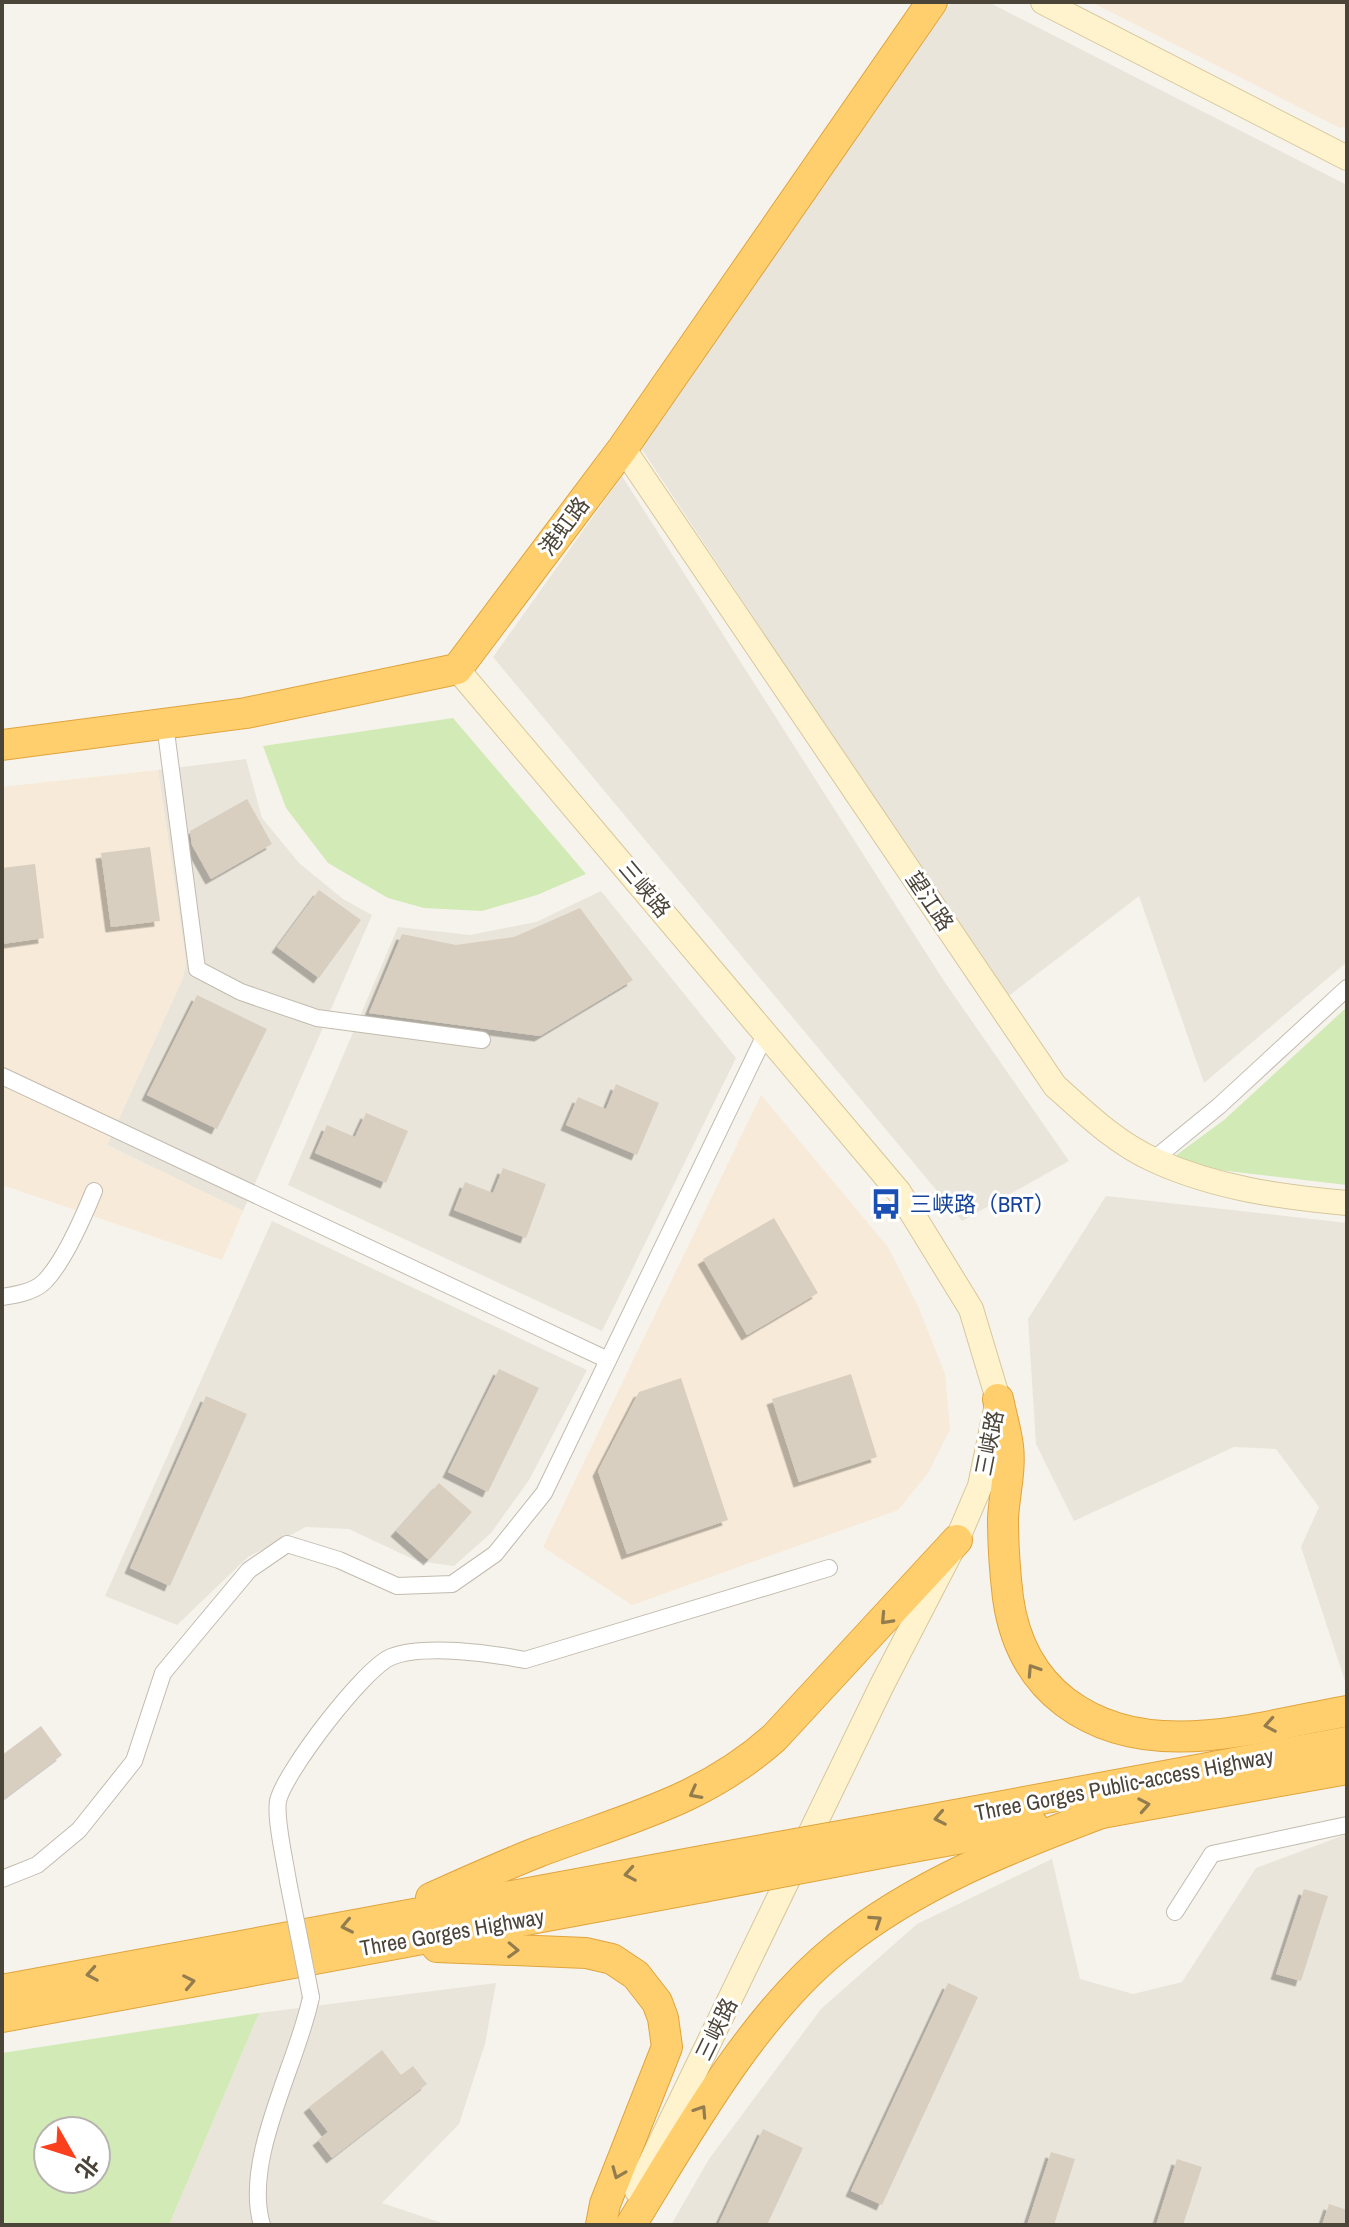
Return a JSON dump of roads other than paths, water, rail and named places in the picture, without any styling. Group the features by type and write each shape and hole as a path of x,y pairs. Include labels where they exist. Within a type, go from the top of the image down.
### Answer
{"highway":[{"name":"港虹路","path":"457,669 623,448 932,2"},
{"path":"2,745 246,713 457,669"},
{"path":"998,1399 1009,1449 1003,1521 1008,1598 1020,1644 1043,1684 1089,1718 1115,1730 1144,1736 1207,1736 1347,1711"},
{"path":"381,1932 539,1852 651,1814 698,1792 749,1760 880,1625 957,1540"},
{"name":"Three Gorges Public-access Highway","path":"902,1837 1104,1812 1346,1763"},
{"name":"Three Gorges Public-access Highway","path":"902,1837 1346,1763"},
{"path":"631,2225 705,2104 809,1973 838,1947 939,1883 1007,1848 1104,1812"},
{"name":"Three Gorges Highway","path":"2,1990 381,1932 902,1837"},
{"path":"381,1932 586,1953 612,1959 636,1975 647,1988 663,2018 667,2047 605,2204 601,2225"},
{"name":"Three Gorges Highway","path":"2,2017 381,1932"}],"main road":[{"path":"1043,2 1347,158"},
{"name":"望江路","path":"623,448 1055,1086 1102,1128 1153,1160 1229,1187 1347,1203"},
{"name":"三峡路","path":"457,669 899,1192 971,1309 998,1399 980,1486 957,1540 882,1685 621,2225"}],"street":[{"path":"165,724 197,969 241,992 317,1018 482,1040"},
{"path":"1153,1160 1219,1106 1347,988"},
{"path":"2,1879 37,1865 79,1830 134,1761 163,1673 249,1570 287,1544 339,1560 397,1586 452,1584 495,1554 544,1493 766,1033"},
{"path":"2,1076 608,1360"},
{"path":"2,1297 19,1294 43,1283 83,1217 94,1191"},
{"path":"262,2225 258,2213 262,2152 305,2029 311,1997 288,1881 278,1801 307,1749 360,1681 390,1657 434,1652 496,1654 525,1660 829,1568"},
{"path":"1175,1912 1212,1854 1347,1825"}],"place":[{"name":"三峡路（BRT）","path":"886,1204"}]}
